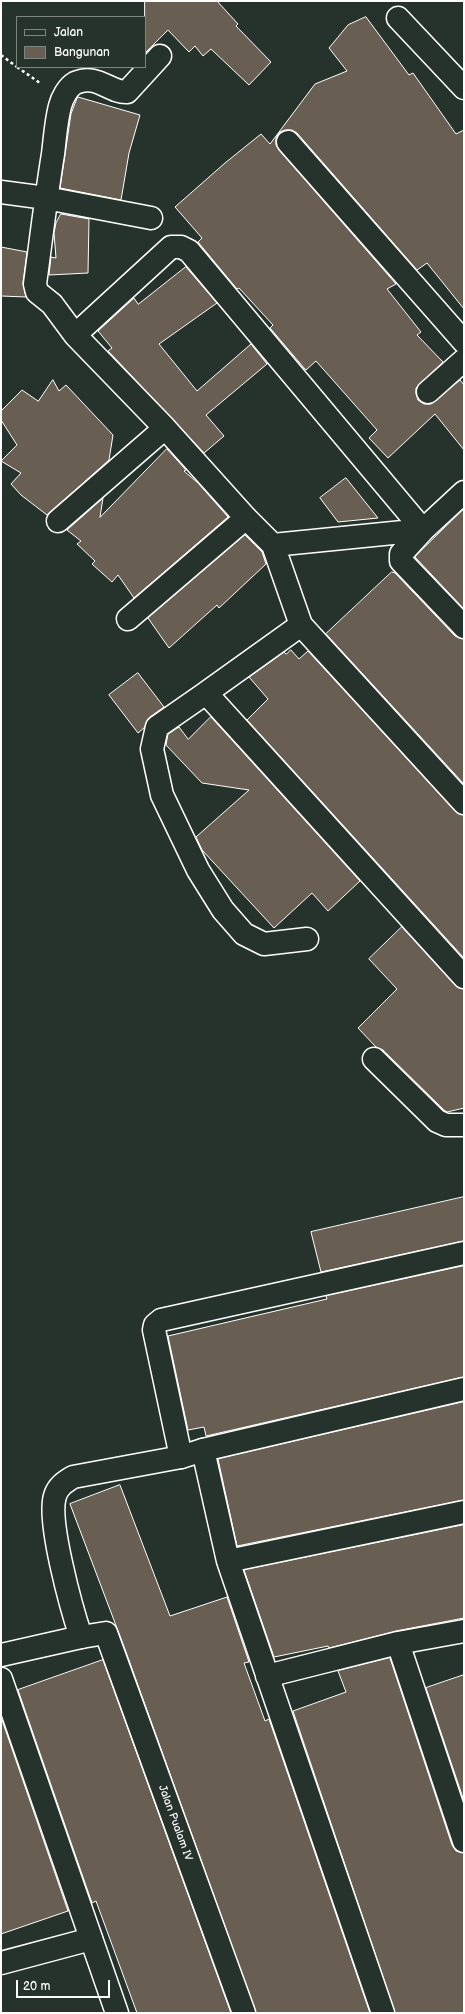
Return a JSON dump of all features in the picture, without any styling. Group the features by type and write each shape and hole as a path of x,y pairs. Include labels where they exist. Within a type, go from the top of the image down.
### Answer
{"street":[{"path":"398,18 464,88"},
{"path":"160,56 127,92 122,92 90,80 73,84 60,105 46,198 36,288 37,292 52,304 75,335 165,428 246,518 274,545 301,624 464,803"},
{"path":"288,142 464,342"},
{"path":"1,192 46,198 151,218"},
{"path":"75,335 171,247 181,247 189,250 423,530"},
{"path":"428,392 464,360"},
{"path":"58,521 165,428"},
{"path":"464,492 423,530 401,554 401,561 464,627"},
{"path":"128,618 246,518"},
{"path":"274,545 423,530"},
{"path":"301,624 157,727 152,749 162,795 198,870 223,910 244,934 264,944 307,939"},
{"path":"206,692 464,977"},
{"path":"374,1059 436,1121 446,1125 464,1125"},
{"path":"180,1457 154,1330 155,1325 161,1320 464,1253"},
{"path":"1,1655 81,1637 74,1615 54,1526 53,1509 55,1496 61,1484 73,1477 180,1457 203,1450 464,1390"},
{"path":"203,1450 228,1560 384,2013"},
{"path":"228,1560 464,1512"},
{"path":"267,1676 398,1643 464,1631"},
{"name":"Jalan Pualam IV","path":"81,1637 106,1633 244,2013"},
{"path":"398,1643 464,1841"},
{"path":"1,1680 117,2013"},
{"path":"1,1963 91,1939"}],"path":[{"path":"1,55 16,66"}],"building":[{"path":"145,1 217,1 238,24 236,26 271,62 249,85 211,49 203,56 195,46 189,52 168,30 146,52"},
{"path":"366,17 409,75 413,73 456,134 464,130 464,309 427,263 417,270 297,133 292,130 280,132 276,138 276,145 396,284 387,289 421,332 417,335 443,362 416,388 418,400 424,404 431,404 460,380 464,385 464,450 435,414 388,458 369,438 377,430 316,361 306,370 305,369 270,328 273,325 239,288 237,289 198,242 202,238 175,207 261,134 270,144 315,84 347,71 329,48 348,25"},
{"path":"78,97 140,115 129,153 121,200 60,188 71,114"},
{"path":"61,214 89,219 88,273 49,275 51,257 56,258 54,233 56,223"},
{"path":"1,247 27,252 23,283 26,297 1,296"},
{"path":"186,267 217,303 159,344 197,391 251,344 267,364 206,415 224,436 204,453 108,351 112,348 98,331 134,298 138,304"},
{"path":"53,380 59,391 66,385 113,435 109,460 47,515 21,495 11,484 21,473 1,461 17,445 1,420 1,411 22,390 38,401"},
{"path":"167,449 186,470 184,471 198,483 228,517 134,598 118,575 112,582 92,564 95,561 77,544 81,541 67,530 103,498 100,517"},
{"path":"346,478 378,518 338,522 320,498"},
{"path":"464,509 464,609 415,557"},
{"path":"245,535 262,552 266,564 219,608 217,605 169,648 148,618"},
{"path":"392,572 395,573 455,636 464,639 464,784 326,634"},
{"path":"291,650 299,659 308,651 455,811 464,815 464,958 247,720 268,699 249,677 284,652 286,654"},
{"path":"138,673 164,707 150,717 144,728 138,733 109,695"},
{"path":"211,717 360,881 328,911 312,893 274,928 202,850 196,837 249,790 202,783 166,745 168,734 179,727 188,739"},
{"path":"402,927 455,985 464,989 464,1108 447,1112 444,1110 383,1050 376,1047 358,1028 397,989 369,959"},
{"path":"464,1197 464,1241 321,1272 311,1232"},
{"path":"464,1266 464,1377 206,1436 204,1427 188,1430 168,1336 327,1299 326,1296"},
{"path":"464,1402 464,1500 237,1546 218,1459"},
{"path":"120,1485 170,1616 227,1597 249,1662 244,1663 265,1721 269,1719 370,2013 256,2013 126,1652 70,1504"},
{"path":"464,1525 464,1618 396,1631 329,1648 328,1646 274,1657 244,1570"},
{"path":"390,1658 452,1845 456,1851 464,1853 464,2013 395,2013 293,1711 346,1692 338,1671"},
{"path":"103,1660 231,2013 137,2013 96,1901 92,1903 18,1690"},
{"path":"464,1675 464,1801 426,1688"},
{"path":"1,1717 68,1911 1,1934"}]}
